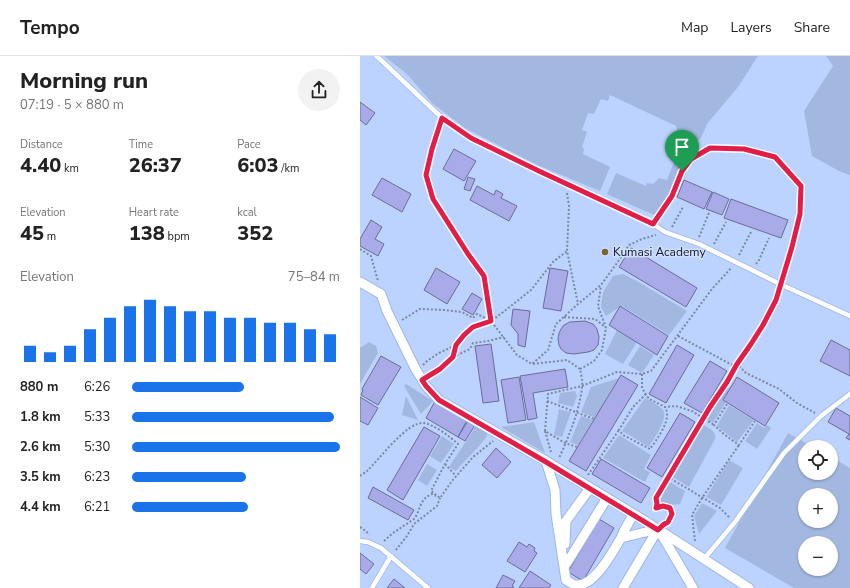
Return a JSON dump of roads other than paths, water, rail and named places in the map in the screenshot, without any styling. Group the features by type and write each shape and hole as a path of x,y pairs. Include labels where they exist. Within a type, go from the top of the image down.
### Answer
{"street":[{"path":"360,282 381,294 387,311 417,371 426,386 439,400 606,498 749,588"},
{"path":"546,462 554,490 566,580 576,586 585,584 602,568 634,515"},
{"path":"564,567 566,521 586,486"},
{"path":"564,567 606,498"},
{"path":"621,538 658,530"},
{"path":"623,588 658,530"},
{"path":"658,530 693,588"}],"lane":[{"path":"376,56 442,118 471,138 565,184 653,224 665,232 699,244 780,284 850,316"},
{"path":"653,224 672,196 682,171 691,159 710,148 744,149 775,157 801,186 800,214 792,247 780,284"},
{"path":"700,557 735,522 784,453 821,416 850,394"},
{"path":"360,541 368,542 381,548 428,588"},
{"path":"372,588 391,556"}],"place":[{"name":"Kumasi Academy","path":"605,252"}]}
